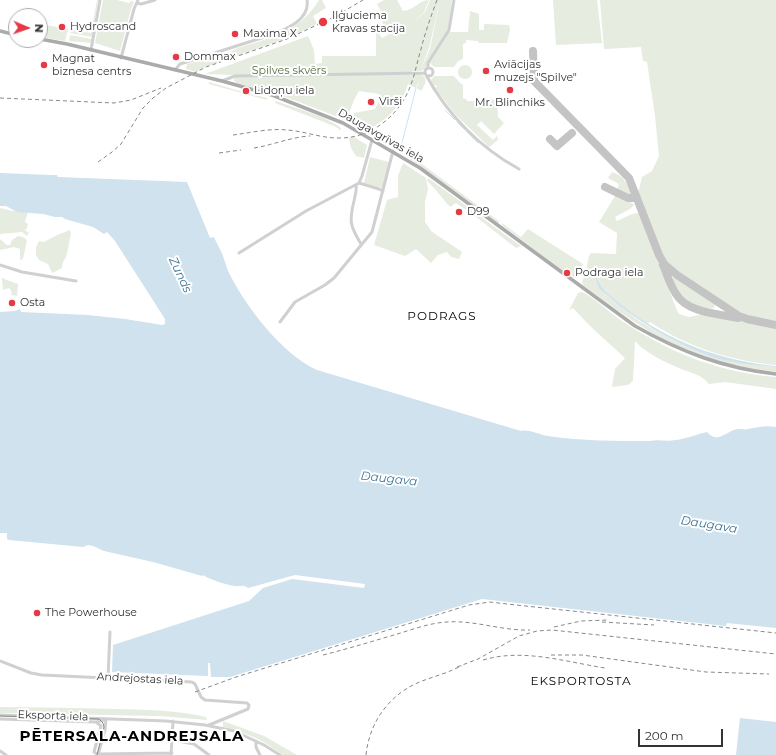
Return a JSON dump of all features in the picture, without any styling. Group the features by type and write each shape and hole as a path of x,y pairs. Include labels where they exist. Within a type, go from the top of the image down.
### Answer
{"main road":[{"name":"Daugavgrīvas iela","path":"48,41 222,81 272,95 335,119 393,151 426,172 635,326 666,343 708,360 734,367 776,374"}],"street":[{"path":"91,50 100,0"},
{"path":"122,58 137,2 140,4 155,0"},
{"path":"175,70 180,64 274,34 287,28 304,14 307,7 307,0"},
{"path":"454,0 449,30 428,63 428,68 425,70 425,74 441,100 457,119 488,150 501,160 519,169"},
{"path":"222,81 235,76 425,74 430,76 432,73 431,69 428,68"},
{"path":"361,244 351,226 350,219 358,184 362,176 372,140"},
{"path":"280,322 295,302 325,285 334,278 372,232 393,151"},
{"path":"239,253 306,210 358,184 383,191"},
{"path":"0,265 22,272 76,281"},
{"path":"108,678 110,632"},
{"name":"Andrejostas iela","path":"0,661 31,673 42,675 192,682 196,684 201,697 205,700 247,703 249,705 248,709 209,725"},
{"name":"Eksporta iela","path":"0,715 99,717 106,719 173,721 209,725 234,731 256,740 280,755"},
{"name":"Eksporta iela","path":"0,719 96,722 106,719"},
{"path":"98,754 105,730 106,719"},
{"path":"96,722 101,726 94,752 98,754 172,754 173,721"},
{"path":"172,740 194,744 209,755"},
{"path":"256,740 256,747 260,755"},
{"path":"0,751 6,755"}],"green space":[{"path":"97,0 92,37 70,33 71,30 91,33"},
{"path":"103,0 117,0 129,3 131,1 134,2 120,51 95,43"},
{"path":"319,0 322,0 326,8 313,16 317,24 287,38 205,67 196,72 186,69 187,64 232,51 272,37 293,27 303,20"},
{"name":"Spilves skvērs","path":"384,0 397,0 403,11 411,9 426,0 429,0 424,12 409,27 425,12 430,0 440,0 452,0 448,29 425,69 421,71 412,71 411,75 416,74 425,77 424,87 421,91 417,88 419,80 416,88 408,84 401,100 391,113 371,128 363,131 353,122 352,118 355,113 375,109 381,97 379,94 359,91 348,116 346,118 341,118 264,88 264,90 236,83 234,80 235,75 205,74 308,36 314,50 315,64 322,63 322,56 376,56 376,29 382,38 390,34 387,34 382,21 385,19 377,4","holes":["440,0 430,49 421,69 429,48"]},
{"path":"553,0 597,0 602,43 556,45"},
{"path":"600,0 776,0 776,322 750,317 732,308 669,265 663,257 637,191 639,190 642,177 652,171 659,156 647,62 643,61 641,47 604,49"},
{"path":"470,11 479,14 479,30 484,30 484,24 509,25 510,30 507,43 479,43 478,41 466,40 466,43 463,44 463,59 458,61 454,67 434,67 430,63 449,32 468,32"},
{"path":"48,25 68,29 65,41 48,38"},
{"path":"70,35 92,39 91,43 69,41"},
{"path":"465,65 470,67 472,72 470,77 465,79 460,77 458,72 460,67"},
{"path":"434,76 454,76 463,85 463,98 467,101 497,99 498,117 504,123 494,134 481,121 477,125 493,140 497,136 498,140 489,147 455,114 435,88 437,85 434,86 431,80"},
{"path":"209,82 267,98 267,100 209,84"},
{"path":"276,101 327,120 341,128 340,131 334,126 275,103"},
{"path":"354,137 367,145 364,158 356,156 351,148 349,138"},
{"path":"407,153 500,222 498,223 407,157"},
{"path":"370,157 389,162 382,188 364,183"},
{"path":"403,163 426,178 428,189 425,202 425,222 431,231 462,252 459,259 451,257 447,252 438,255 431,263 416,249 405,256 374,245 387,200 398,197 398,176"},
{"path":"612,172 625,180 632,194 626,195 617,190 619,184 608,178"},
{"path":"428,178 472,210 472,214 456,203 450,207 427,181"},
{"path":"615,196 634,205 630,209 615,217 617,221 632,214 638,213 640,215 679,314 689,317 704,314 776,328 776,365 743,360 710,351 679,339 650,322 648,324 611,297 594,276 602,291 640,322 676,341 708,354 742,362 776,367 776,372 715,360 674,345 642,327 583,285 582,282 591,253 616,254 617,233 599,222"},
{"path":"0,208 28,212 25,222 28,224 25,231 29,232 27,236 22,232 0,234"},
{"path":"476,214 521,246 516,248 475,216"},
{"path":"502,223 521,237 528,229 583,264 578,278 575,278 566,271 564,272 502,225"},
{"path":"70,230 71,234 62,268 52,273 48,264 39,260 36,255 36,247 39,241 44,242"},
{"path":"18,236 27,240 23,259 20,260 20,249 14,247 0,250 0,239 7,245 10,245 12,240"},
{"path":"674,277 713,302 715,304 714,308 696,306 682,298 676,290 672,280"},
{"path":"2,278 18,284 17,296 11,295 12,294 9,288 3,290"},
{"path":"582,292 593,298 622,321 658,343 714,366 734,371 776,377 776,389 725,382 709,384 700,376 675,367 656,357 644,350 635,341 633,381 628,385 612,387 615,369 625,358 591,327 573,308 569,310 578,293"},
{"path":"0,707 162,711 206,717 207,720 160,716 0,713"},
{"path":"223,721 264,736 297,755 283,755 256,738 223,727"}],"water":[{"path":"0,173 57,175 58,177 187,182 210,238 214,237 229,273 245,300 278,341 304,363 317,370 521,431 528,431 561,438 672,441 707,432 711,436 719,437 738,429 765,426 776,427 776,628 727,623 726,626 482,599 230,677 211,677 210,663 208,663 208,676 112,672 113,645 249,601 263,588 292,579 364,588 365,584 295,575 248,588 245,586 227,584 203,575 202,576 153,562 104,551 93,546 88,545 83,547 9,540 7,539 7,533 0,533 0,312 15,311 20,309 21,312 88,315 162,325 165,324 165,319 115,241 107,232 104,234 93,227 62,217 17,212 6,206 0,206"},
{"path":"594,276 596,276 598,282 608,294 624,307 659,330 677,339 715,354 776,367 726,360 710,356 680,344 627,312 599,288"},
{"path":"740,718 776,722 776,755 736,755"}],"waterway":[{"path":"401,147 416,88"},
{"path":"445,110 455,120"},
{"path":"457,122 464,129"},
{"path":"467,132 478,143"}],"taxiway":[{"path":"533,51 534,81 629,178 659,255 664,264 677,275 739,316 776,325"},
{"path":"550,139 557,146 572,133"},
{"path":"605,187 628,198 637,198"},
{"path":"663,265 676,294 688,305 704,312 738,318"}],"tram line":[{"path":"0,716 99,719 103,723 104,727 97,755"}],"railway":[{"path":"98,162 121,144 143,108 166,88 206,67 287,39 334,17 363,0"},
{"path":"233,135 266,130 280,130 338,138 361,135 382,124 399,107 410,87 426,31 437,0"},
{"path":"0,98 114,103 131,100 161,88"},
{"path":"254,148 310,136"},
{"path":"219,153 241,150"},
{"path":"195,692 236,677 469,605 490,602 776,633"},
{"path":"554,627 581,621 608,620"},
{"path":"323,655 420,627 447,622 530,630"},
{"path":"602,622 654,625"},
{"path":"457,667 478,659 519,636 537,631 552,630 776,654"},
{"path":"483,660 513,655 529,656 544,657 605,668"},
{"path":"551,655 582,655 706,672 769,674"},
{"path":"366,755 375,723 387,705 403,691 413,685 462,666"}],"place":[{"name":"Iļģuciema Kravas stacija","path":"323,22"},
{"name":"Hydroscand","path":"62,27"},
{"name":"Maxima X","path":"235,34"},
{"name":"Dommax","path":"176,57"},
{"name":"Magnat biznesa centrs","path":"44,65"},
{"name":"Aviācijas muzejs \"Spilve\"","path":"486,71"},
{"name":"Mr. Blinchiks","path":"510,90"},
{"name":"Lidoņu iela","path":"246,91"},
{"name":"Virši","path":"371,102"},
{"name":"D99","path":"459,212"},
{"name":"Podraga iela","path":"567,273"},
{"name":"Osta","path":"12,303"},
{"name":"The Powerhouse","path":"37,613"}],"district":[{"name":"PODRAGS","path":"442,316"},
{"name":"EKSPORTOSTA","path":"581,681"},
{"name":"PĒTERSALA-ANDREJSALA","path":"132,737"}],"water label":[{"name":"Zunds","path":"180,275"},
{"name":"Daugava","path":"389,479"},
{"name":"Daugava","path":"709,525"}]}
